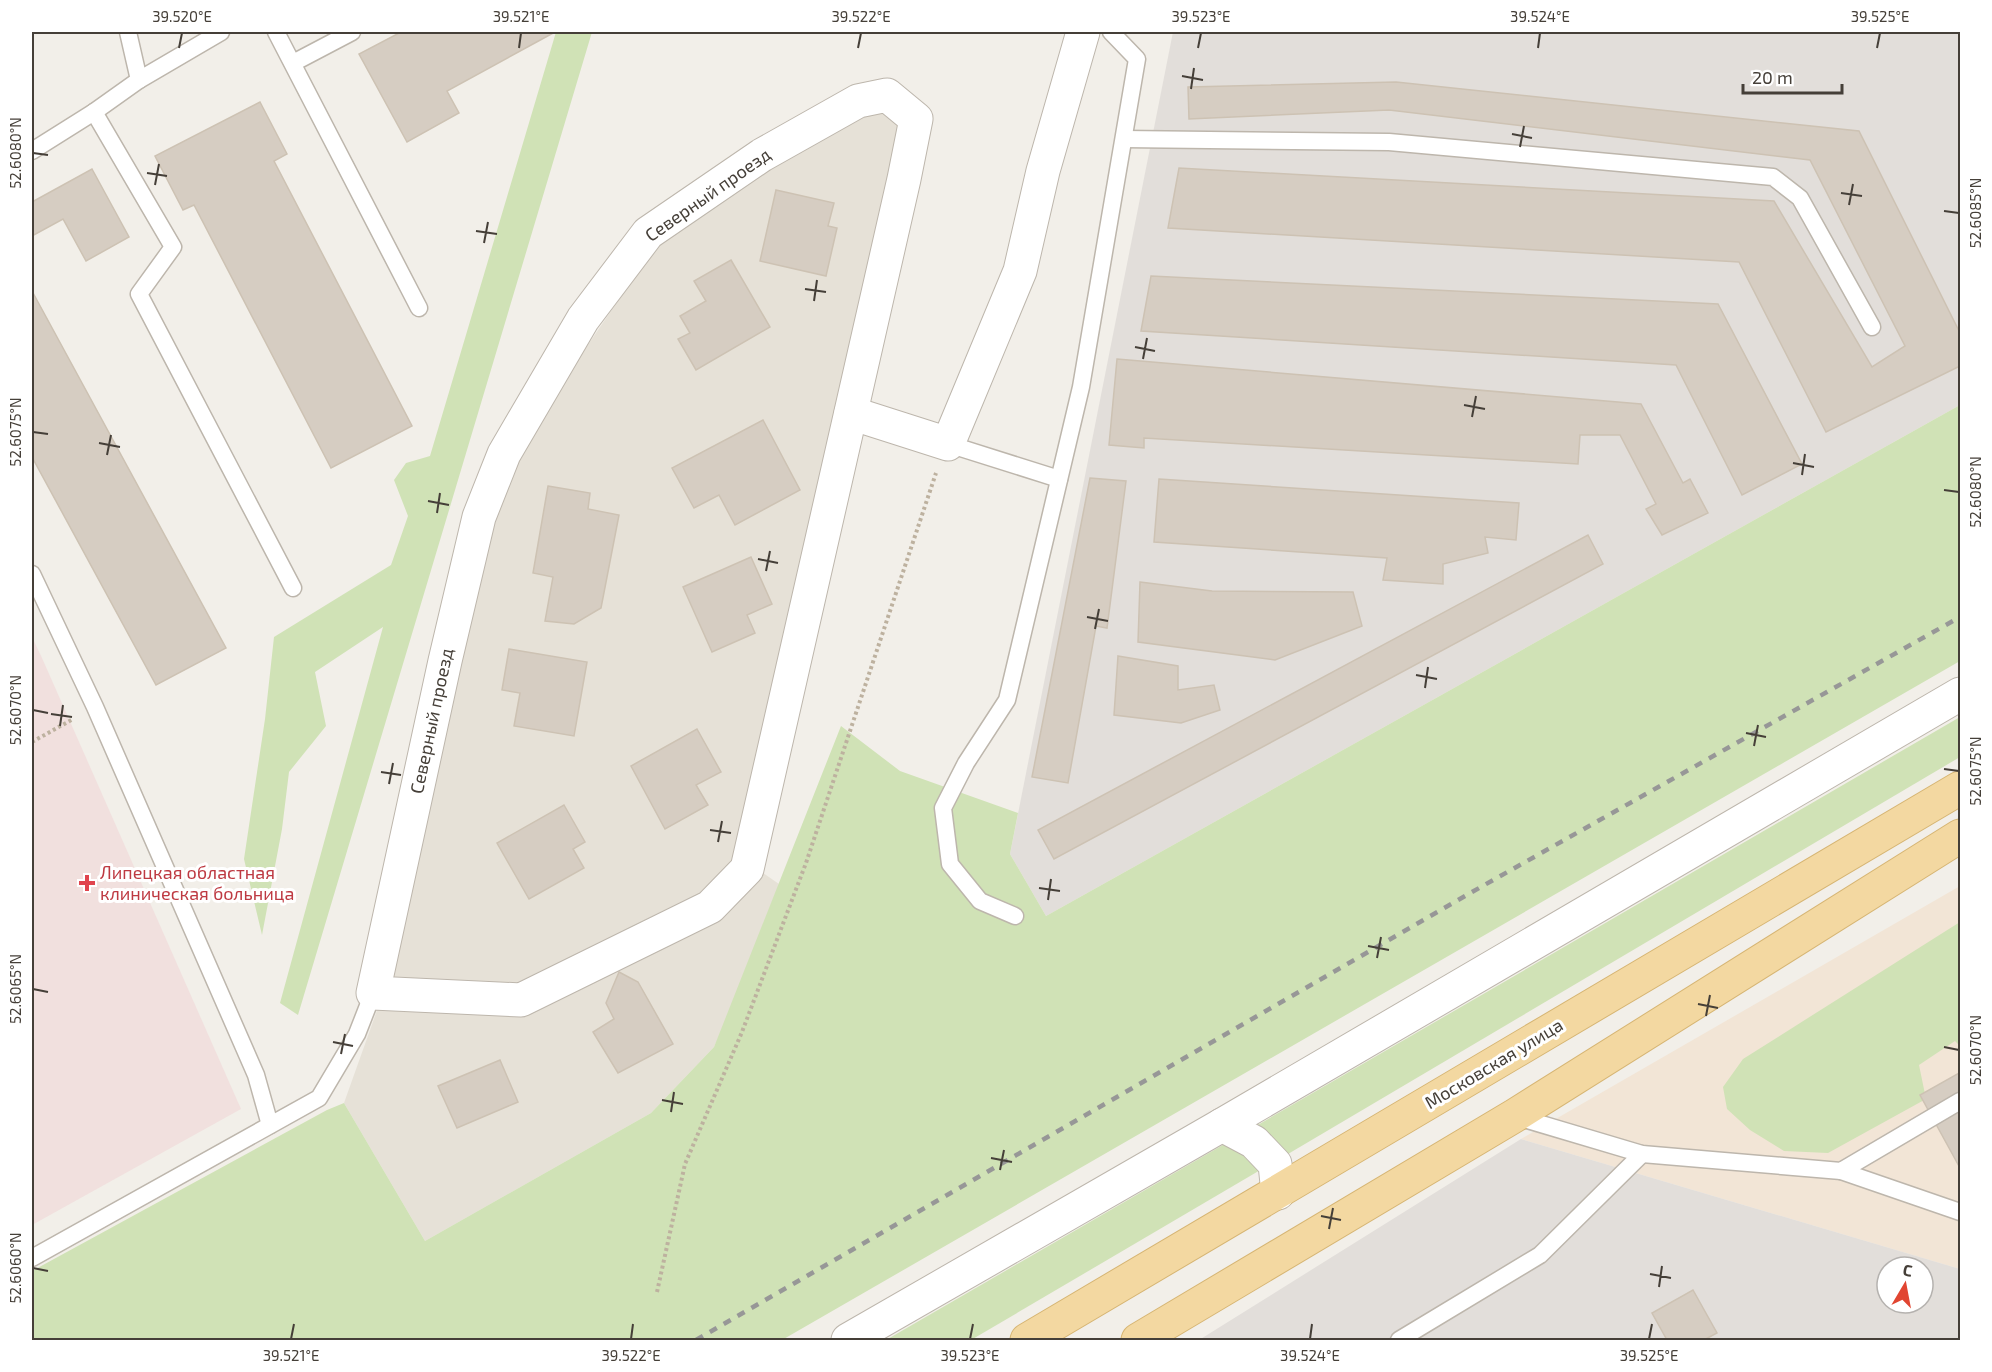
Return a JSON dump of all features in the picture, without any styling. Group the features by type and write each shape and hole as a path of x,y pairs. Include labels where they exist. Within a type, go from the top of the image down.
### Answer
{"main road":[{"name":"Московская улица","path":"1028,1341 1960,788"},
{"path":"1138,1341 1514,1116 1960,836"}],"street":[{"path":"851,413 948,444 1020,271 1043,171 1083,32"},
{"name":"Северный проезд","path":"887,95 915,119 904,179 747,869 710,907 521,1000 373,993 445,661 479,517 504,454 583,319 648,233 762,155 858,101 887,95"},
{"path":"848,1341 1960,694"},
{"path":"1222,1125 1254,1142 1275,1164 1278,1193"}],"lane":[{"path":"129,32 139,80"},
{"path":"32,151 139,80 221,32"},
{"path":"276,32 419,308"},
{"path":"293,63 352,32"},
{"path":"1015,916 980,901 950,864 943,808 966,764 1006,700 1081,387 1137,59 1111,32"},
{"path":"94,112 173,247 139,294 293,588"},
{"path":"1124,139 1389,142 1773,177 1800,198 1872,327"},
{"path":"948,444 1059,479"},
{"path":"32,574 37,599 94,707 256,1075 270,1125"},
{"path":"32,1258 319,1098 357,1034 373,993"},
{"path":"1841,1171 1960,1101"},
{"path":"1514,1116 1642,1154 1841,1171 1960,1212"},
{"path":"1399,1341 1540,1255 1642,1154"}],"path":[{"path":"657,1292 685,1164 742,1032 806,863 934,476 948,444"},
{"path":"32,742 94,707"}],"shaded area":[{"path":"1173,32 1960,32 1960,405 1046,916 1010,854"},
{"path":"879,104 909,127 740,857 779,884 723,1027 714,1047 651,1113 425,1241 344,1103 390,974 504,468 611,311 668,233 822,128"},
{"name":"Липецкая областная клиническая больница","path":"32,637 241,1109 32,1225"},
{"path":"1960,886 1960,1269 1935,1262 1935,1255 1913,1255 1521,1139"},
{"path":"1521,1139 1913,1255 1875,1255 1875,1315 1935,1315 1935,1262 1960,1269 1960,1340 1199,1340"}],"green space":[{"path":"556,32 592,32 298,1015 280,1003 383,627 315,672 326,726 289,772 282,829 262,935 244,859 265,719 274,637 391,565 408,516 394,480 406,463 430,456"},
{"path":"1960,405 1960,661 782,1340 32,1340 32,1271 327,1110 344,1103 425,1241 651,1113 714,1047 841,726 900,771 1018,813 1010,854 1046,916"},
{"path":"1960,717 1960,757 1288,1154 1256,1126"},
{"path":"1960,922 1960,1046 1955,1041 1919,1065 1926,1099 1828,1153 1784,1151 1750,1130 1727,1109 1723,1087 1743,1059"},
{"path":"1228,1142 1262,1169 971,1340 886,1340"}],"building":[{"path":"401,32 555,32 447,91 459,113 407,142 359,54"},
{"path":"1396,82 1859,131 1960,333 1960,366 1826,432 1739,262 1168,228 1179,168 1774,201 1872,367 1905,346 1810,160 1389,110 1189,119 1188,87"},
{"path":"260,102 287,154 274,161 412,426 331,468 194,205 183,210 155,156"},
{"path":"92,169 129,237 86,261 63,219 32,236 32,202"},
{"path":"776,190 834,203 828,226 837,228 826,276 760,261"},
{"path":"731,260 770,327 696,370 678,339 690,333 680,316 706,301 694,281"},
{"path":"1151,276 1718,304 1802,464 1742,495 1676,365 1141,331"},
{"path":"32,291 226,648 156,685 32,457"},
{"path":"1117,359 1641,404 1683,483 1690,479 1708,513 1662,535 1646,509 1656,504 1620,435 1580,435 1578,464 1144,438 1144,448 1109,445"},
{"path":"763,420 800,490 735,525 719,495 694,508 672,468"},
{"path":"1090,478 1126,481 1107,628 1096,626 1068,783 1032,777"},
{"path":"1159,479 1519,503 1516,540 1485,537 1488,553 1443,564 1443,584 1383,580 1387,558 1154,542"},
{"path":"548,486 590,493 588,509 619,515 601,608 574,624 545,621 553,577 533,573"},
{"path":"1588,535 1603,564 1054,859 1038,830"},
{"path":"751,557 772,604 747,615 755,633 712,652 683,587"},
{"path":"1140,582 1212,591 1353,592 1362,626 1275,660 1138,642"},
{"path":"509,649 587,662 574,736 514,726 520,693 502,690"},
{"path":"1118,656 1178,666 1178,690 1214,685 1220,710 1181,723 1114,715"},
{"path":"697,729 721,772 696,785 708,805 665,829 631,766"},
{"path":"564,805 585,842 573,849 584,868 529,899 497,843"},
{"path":"619,972 638,982 673,1044 618,1073 593,1032 614,1019 606,1003"},
{"path":"500,1060 518,1102 457,1128 438,1086"},
{"path":"1959,1073 1960,1076 1960,1168 1920,1095"},
{"path":"1693,1290 1717,1333 1704,1340 1667,1340 1652,1313"}],"railway":[{"path":"696,1340 1472,892 1960,617"}],"place":[{"name":"Липецкая областная клиническая больница","path":"87,883"}]}
